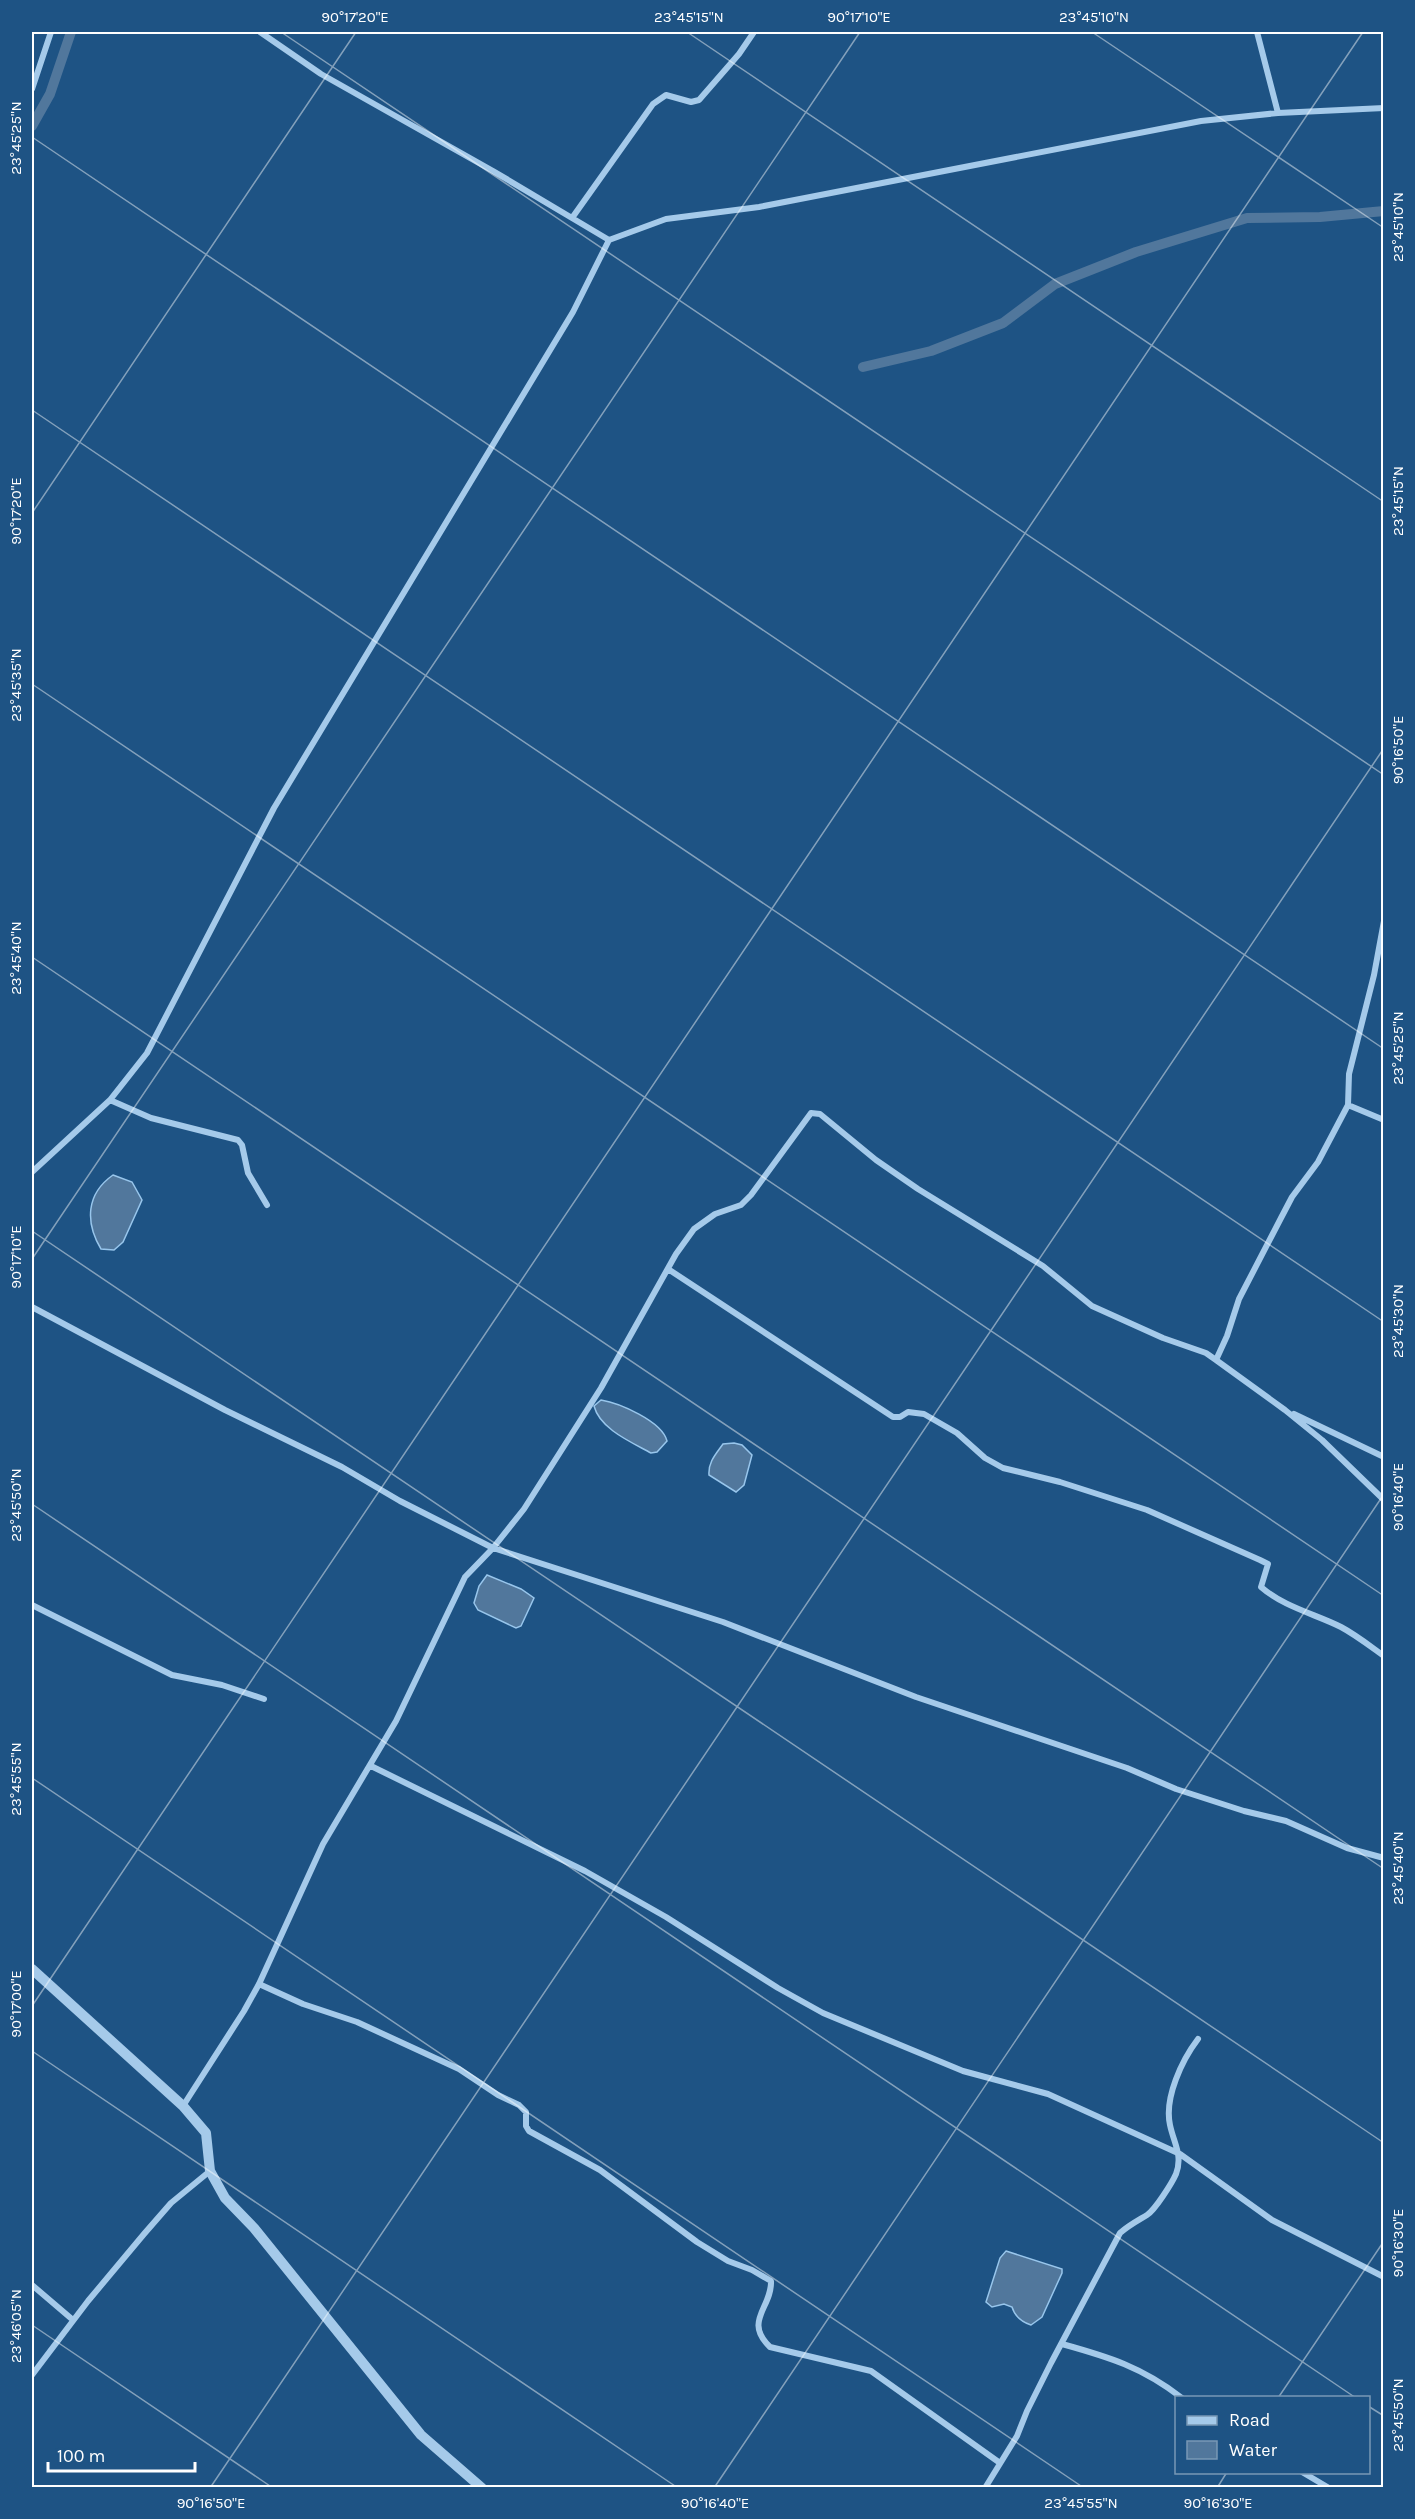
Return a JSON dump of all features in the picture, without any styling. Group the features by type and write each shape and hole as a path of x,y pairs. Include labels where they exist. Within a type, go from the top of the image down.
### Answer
{"street":[{"path":"32,89 51,32"},
{"path":"260,32 321,74 493,171 609,240"},
{"path":"572,218 653,104 666,95 691,102 699,100 739,54 754,32"},
{"path":"1257,32 1278,113"},
{"path":"32,1172 110,1100 147,1053 274,808 567,322 609,240 666,219 759,207 1201,121 1278,113 1383,108"},
{"path":"1216,1360 1227,1336 1239,1299 1281,1218 1292,1197 1318,1162 1348,1106 1349,1074 1374,975 1383,921"},
{"path":"110,1100 151,1118 238,1140 242,1145 248,1173 267,1205"},
{"path":"1348,1106 1383,1120"},
{"path":"183,2106 259,1984 323,1844 371,1766 420,1674 465,1577 493,1548 524,1509 601,1388 676,1254 694,1229 715,1214 741,1205 751,1195 811,1113 820,1114 876,1160 1043,1266 1092,1306 1162,1338 1206,1353 1322,1440 1383,1500"},
{"path":"668,1269 893,1417 900,1417 908,1412 924,1414 957,1433 985,1458 1003,1468 1060,1482 1147,1510 1268,1564 1261,1587 1267,1592 1342,1628 1383,1656"},
{"path":"32,1307 225,1410 342,1467 400,1501 493,1548 723,1622 916,1697 1127,1768 1176,1789 1286,1821 1347,1848 1383,1858"},
{"path":"1285,1410 1383,1457"},
{"path":"32,1605 172,1675 222,1685 264,1699"},
{"path":"371,1766 595,1877 823,2013 963,2071 1048,2094 1180,2154 1272,2220 1383,2277"},
{"path":"32,1969 183,2106 206,2133 210,2172 225,2198 254,2228 421,2435 482,2487"},
{"path":"259,1984 303,2004 357,2022 449,2064 498,2095 519,2105 526,2112 526,2126 529,2131 600,2170 705,2247 728,2261 752,2270 771,2281 764,2307 758,2315 758,2328 764,2341 770,2347 871,2372 1000,2463"},
{"path":"985,2487 1017,2436 1027,2411 1120,2234 1138,2219 1148,2215 1175,2176 1180,2154 1170,2124 1171,2104 1182,2067 1198,2039"},
{"path":"32,2375 74,2319 171,2203 210,2172"},
{"path":"32,2285 74,2319"},
{"path":"1062,2344 1117,2359 1162,2383 1181,2396"},
{"path":"1306,2474 1329,2487"}],"water":[{"path":"113,1175 132,1182 142,1200 123,1242 114,1250 101,1249 92,1229 91,1219 91,1209 97,1191"},
{"path":"601,1400 628,1409 649,1420 667,1441 657,1452 651,1453 626,1439 609,1428 597,1414 594,1406"},
{"path":"723,1444 742,1445 752,1455 744,1485 736,1492 709,1475 711,1462"},
{"path":"487,1575 521,1589 534,1598 521,1626 516,1628 478,1610 474,1603 479,1586"},
{"path":"1006,2251 1062,2269 1042,2317 1031,2325 1019,2319 1012,2307 1004,2304 992,2307 986,2302 1000,2258"}],"waterway":[{"path":"32,126 50,94 71,32"},
{"path":"863,367 931,351 1003,323 1055,284 1136,252 1247,218 1320,217 1384,211"}]}
